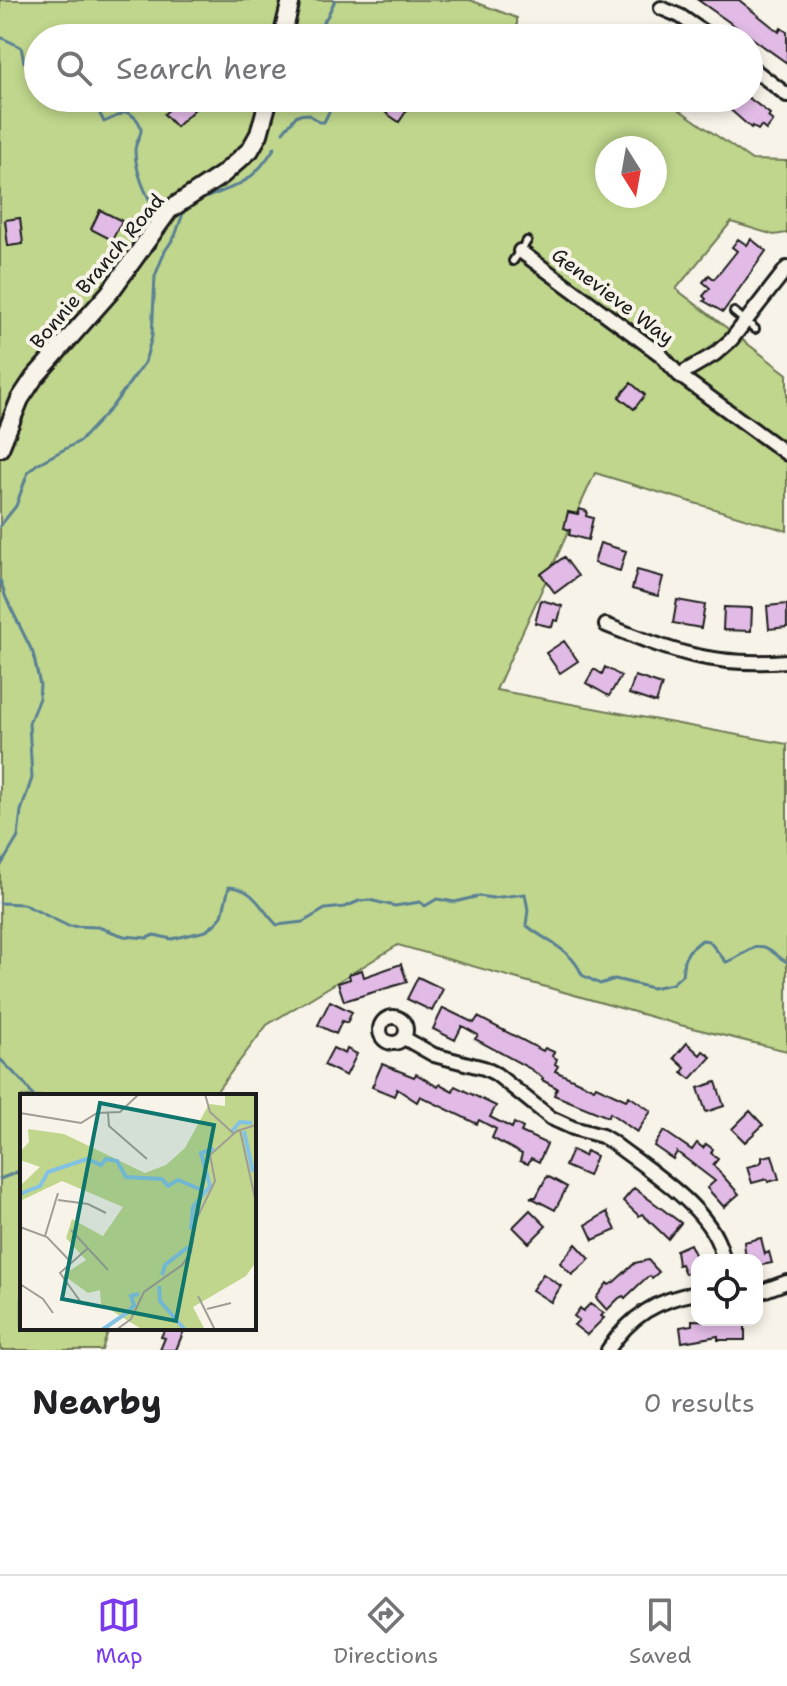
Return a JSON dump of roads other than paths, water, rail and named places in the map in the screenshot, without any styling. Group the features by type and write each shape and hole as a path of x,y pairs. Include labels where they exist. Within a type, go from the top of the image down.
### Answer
{"street":[{"path":"285,24 291,0"},
{"path":"661,8 692,24"},
{"path":"763,77 787,95"},
{"name":"Bonnie Branch Road","path":"0,448 20,399 34,378 110,292 169,210 222,175 250,150 259,134 265,112"},
{"name":"Genevieve Way","path":"520,251 661,355 679,375 787,454"},
{"path":"679,375 715,354 751,325 787,268"},
{"path":"606,625 708,660 787,661"},
{"path":"404,1038 434,1055 496,1074 561,1124 612,1142 699,1211 716,1234 721,1254"},
{"path":"763,1291 787,1282"},
{"path":"608,1350 625,1327 643,1311 661,1302 691,1294"}],"lane":[{"path":"734,312 751,325"}],"waterway":[{"path":"322,24 335,0"},
{"path":"0,37 21,47 24,62"},
{"path":"99,112 104,122 126,112"},
{"path":"126,112 134,117 141,128 135,157 145,189 156,210"},
{"path":"283,132 297,115 308,114 324,122 329,112"},
{"path":"192,204 248,179 275,147"},
{"path":"0,526 16,506 28,472 80,441 111,408 145,362 152,336 155,276 185,208"},
{"path":"0,580 33,653 40,685 39,698 29,723 32,778 21,811 18,837 0,867"},
{"path":"0,903 23,904 68,926 98,927 124,936 147,938 154,935 172,939 206,931 216,923 222,916 229,887 245,891 277,925 303,922 325,909 345,907 359,901 395,906 420,902 425,906 437,899 455,902 479,896 492,898 525,894 528,910 526,925 572,958 582,975 600,984 615,979 652,988 672,984 682,975 689,951 702,940 709,941 726,962 760,946 787,962"},
{"path":"0,1059 32,1094"},
{"path":"0,1179 20,1171"}]}
